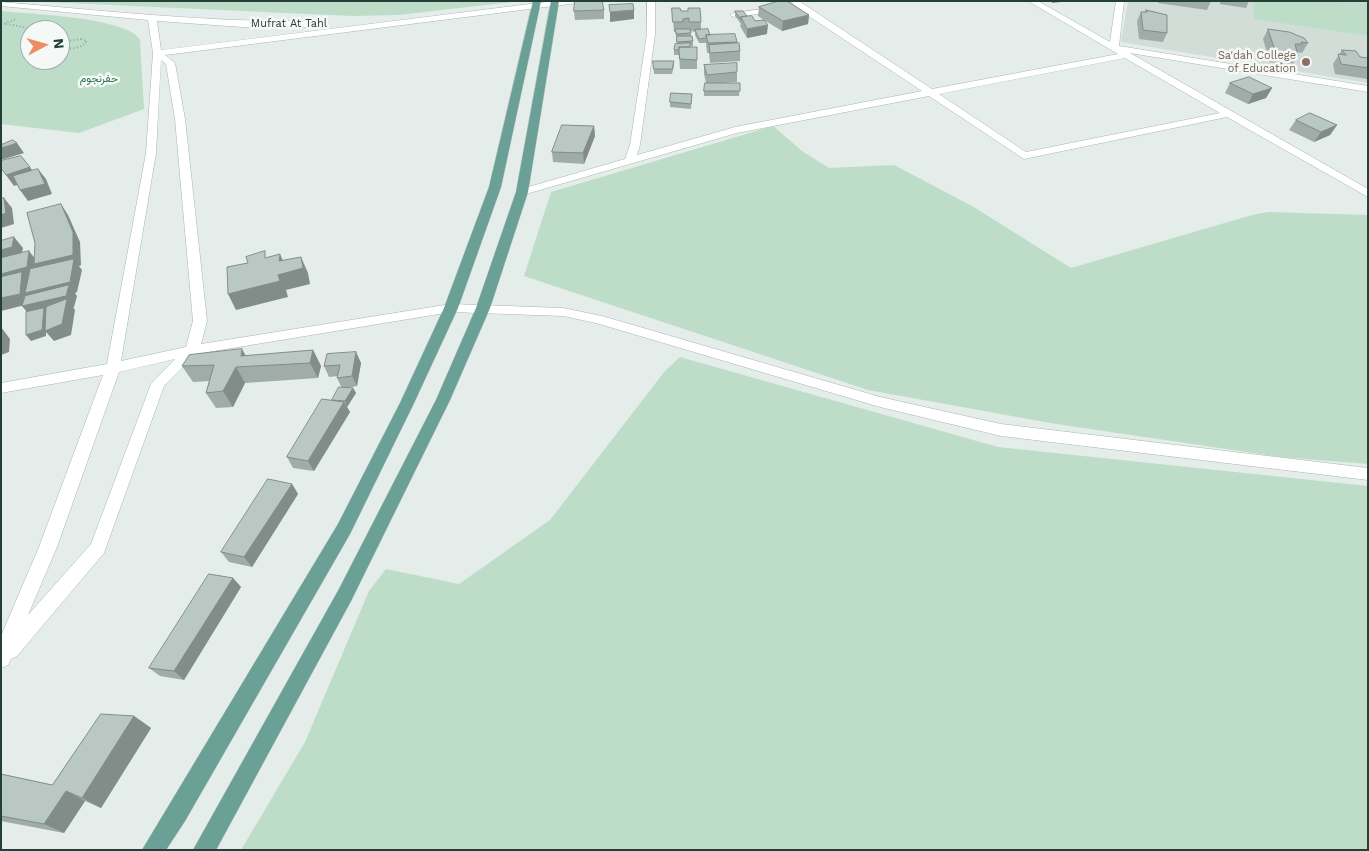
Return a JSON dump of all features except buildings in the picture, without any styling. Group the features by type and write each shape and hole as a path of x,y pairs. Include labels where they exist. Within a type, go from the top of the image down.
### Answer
{"main road":[{"path":"204,850 345,595 443,400 483,308 522,192 555,2"},
{"path":"153,850 177,813 344,529 408,403 451,308 495,188 537,4"}],"street":[{"name":"Mufrat At Tahl","path":"1,4 152,18 257,25 398,23 537,4 577,1"},
{"path":"630,161 635,146 651,34 650,1"},
{"path":"1032,1 1368,194"},
{"path":"1114,48 1120,1"},
{"path":"734,15 797,3 1024,156 1229,114"},
{"path":"1,660 48,547 113,368 151,153 158,52 152,18"},
{"path":"158,52 398,23"},
{"path":"1114,48 1368,89"},
{"path":"1,660 98,548 158,384 192,350 200,321 180,119 170,63 158,52"},
{"path":"522,192 735,130 1126,55"},
{"path":"1,388 113,368 192,350 451,308 563,312 597,319 880,402 1001,430 1368,474"}],"path":[{"path":"5,24 20,27"},
{"path":"81,39 87,41 85,44 75,48 61,47 61,44 70,40 81,39"}],"shaded area":[{"name":"Sa'dah College of Education","path":"1128,1 1368,1 1368,83 1121,42"}],"green space":[{"path":"23,1 521,1 398,15 353,16"},
{"path":"1253,1 1368,3 1368,36 1254,19"},
{"name":"حفرنجوم","path":"1,11 54,15 98,22 117,26 132,32 140,40 144,109 79,133 1,124"},
{"path":"773,126 802,151 829,168 894,165 972,206 1071,268 1268,212 1368,215 1368,464 1281,457 1056,424 868,390 524,276 551,192"},
{"path":"680,357 998,447 1368,486 1368,850 241,850 305,742 369,591 386,569 459,584 550,520 665,371"}],"place":[{"name":"Sa'dah College of Education","path":"1306,62"}]}
